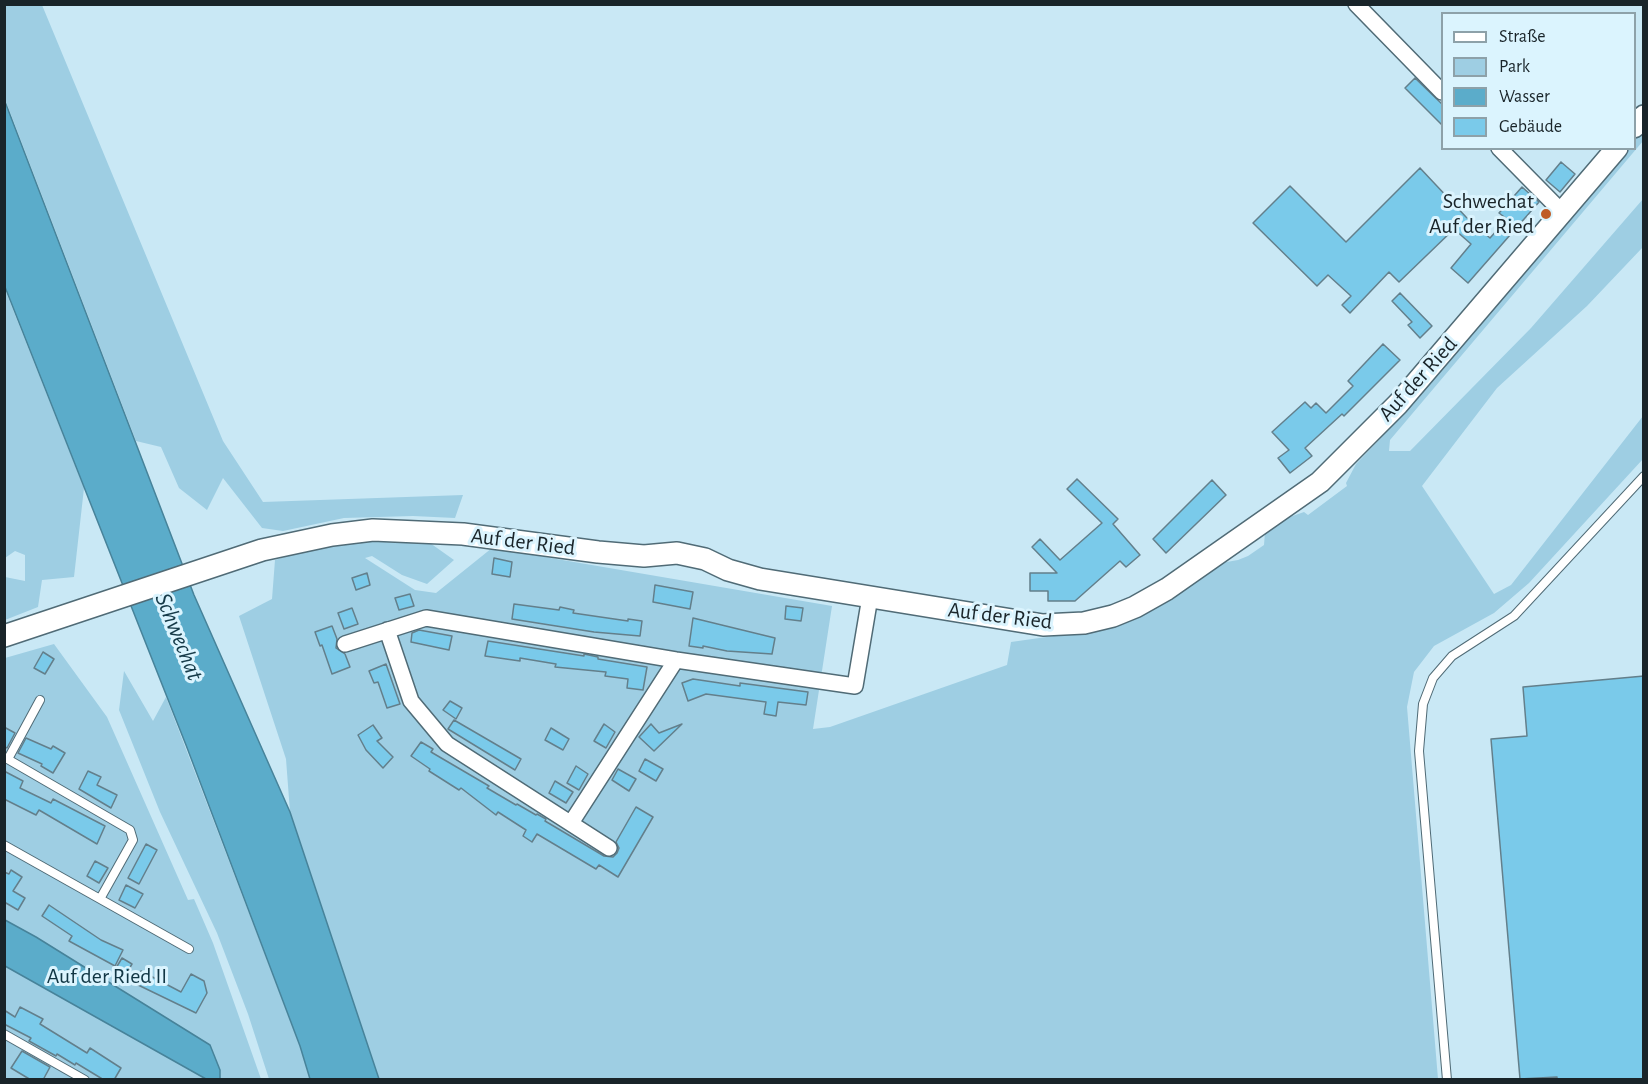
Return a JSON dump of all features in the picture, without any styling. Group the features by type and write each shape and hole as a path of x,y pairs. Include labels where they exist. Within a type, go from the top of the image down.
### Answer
{"main road":[{"name":"Auf der Ried","path":"4,636 240,557 332,535 373,530 452,533 609,553 644,555 677,553 705,559 728,570 760,579 1043,625 1084,624 1135,607 1167,589 1320,482 1398,404 1615,150"}],"street":[{"path":"1356,4 1441,90"},
{"path":"1501,150 1563,213"},
{"path":"345,644 426,618 676,660 855,686 870,597"},
{"path":"387,630 411,701 447,744 609,848"},
{"path":"572,823 676,660"}],"lane":[{"path":"1447,1080 1419,751 1423,704 1433,678 1452,656 1514,616 1644,476"},
{"path":"40,700 6,758 130,830 134,840 100,899"},
{"path":"4,845 189,949"},
{"path":"4,1034 85,1080"}],"green space":[{"path":"5,4 42,5 223,441 263,502 463,495 455,518 413,516 344,518 283,531 262,528 223,478 207,510 179,488 161,447 136,441 5,99"},
{"path":"1643,128 1643,141 1636,149 1636,137"},
{"path":"1625,150 1635,150 1390,440 1389,451 1410,451 1531,328 1643,199 1643,247 1587,306 1497,388 1422,486 1494,594 1511,585 1643,416 1643,459 1529,583 1494,613 1434,646 1414,672 1407,707 1438,1079 379,1079 290,812 286,759 239,616 272,599 275,560 318,546 372,540 430,543 454,560 427,584 402,575 372,556 365,558 415,590 436,593 492,548 832,606 813,729 830,727 1007,665 1011,642 1082,632 1221,563 1248,556 1264,545 1265,532 1284,519 1304,512 1308,515 1347,486 1346,483 1356,464 1380,439"},
{"path":"4,287 84,488 74,577 42,580 38,607 5,620 5,577 25,581 25,555 15,551 5,558"},
{"name":"Auf der Ried II","path":"54,644 107,717 188,900 194,899 213,943 261,1079 5,1080 5,658"},
{"path":"124,671 153,721 166,697 300,1046 310,1079 269,1079 248,1014 217,933 160,812 119,710"}],"water":[{"name":"Schwechat","path":"4,99 194,595 290,812 379,1079 310,1079 300,1046 186,745 5,287"},
{"path":"5,920 210,1045 220,1070 220,1079 206,1079 5,966"}],"building":[{"path":"1415,78 1441,103 1441,124 1405,88"},
{"path":"1561,162 1575,174 1560,192 1546,180"},
{"path":"1420,168 1466,217 1490,238 1507,219 1499,213 1522,187 1539,202 1468,283 1451,268 1471,244 1454,229 1399,282 1389,272 1350,313 1342,305 1351,296 1328,275 1317,286 1253,223 1290,186 1346,242"},
{"path":"1400,293 1432,326 1420,338 1408,325 1412,322 1392,301"},
{"path":"1383,344 1400,360 1344,416 1342,414 1305,448 1312,456 1290,473 1278,458 1289,450 1272,432 1305,402 1311,408 1316,403 1326,413 1353,386 1348,381"},
{"path":"1077,479 1118,519 1113,524 1140,555 1126,567 1120,561 1075,601 1048,601 1048,591 1030,591 1030,573 1057,573 1032,547 1040,539 1060,560 1102,523 1067,489"},
{"path":"1212,480 1226,495 1166,553 1153,539"},
{"path":"494,558 512,562 510,577 492,574"},
{"path":"367,573 370,585 356,590 352,578"},
{"path":"655,585 693,592 690,609 653,602"},
{"path":"410,594 414,606 399,610 395,598"},
{"path":"514,604 559,610 560,607 574,610 573,613 642,621 640,636 594,632 512,619"},
{"path":"786,606 803,608 801,621 785,619"},
{"path":"352,608 358,624 344,629 338,613"},
{"path":"693,618 775,638 772,654 689,646"},
{"path":"332,626 337,639 336,648 345,654 350,667 332,674 315,632"},
{"path":"419,630 452,636 449,650 411,642 412,633"},
{"path":"488,641 584,656 584,654 598,657 598,659 647,667 643,690 627,688 628,679 605,676 606,672 555,667 556,664 520,658 520,661 485,656"},
{"path":"43,652 54,659 45,674 34,668"},
{"path":"386,664 400,704 387,708 378,682 374,683 369,671"},
{"path":"1644,676 1644,1080 1557,1080 1557,1077 1520,1079 1491,739 1527,736 1523,687"},
{"path":"693,679 808,692 806,705 778,702 776,716 764,714 766,702 706,694 688,701 682,683"},
{"path":"450,701 462,708 456,719 443,710"},
{"path":"454,720 521,759 515,770 448,729"},
{"path":"604,724 615,732 606,748 594,741"},
{"path":"651,724 659,733 682,724 654,751 639,737"},
{"path":"373,725 382,738 377,741 393,757 383,768 366,750 358,735"},
{"path":"4,727 15,733 7,748 4,746"},
{"path":"551,728 569,739 563,750 545,740"},
{"path":"26,738 51,749 53,746 65,753 53,773 41,766 42,764 18,753"},
{"path":"421,742 433,749 431,752 489,786 487,788 546,819 545,821 604,856 613,857 617,853 619,848 616,842 636,807 653,817 618,877 599,865 596,869 537,834 532,842 523,836 526,830 498,812 496,815 461,788 459,790 429,771 430,769 411,756"},
{"path":"645,759 663,769 656,781 639,771"},
{"path":"576,766 588,774 579,790 567,783"},
{"path":"618,769 636,779 629,791 612,780"},
{"path":"4,771 23,781 20,788 51,803 53,799 105,826 97,844 39,810 36,815 4,799"},
{"path":"88,771 101,777 97,785 117,795 111,808 79,789"},
{"path":"555,781 573,792 566,803 549,793"},
{"path":"146,844 157,850 139,884 128,878"},
{"path":"95,861 108,868 99,883 87,876"},
{"path":"11,870 22,877 13,891 25,898 18,910 6,903 4,906 4,872 9,874"},
{"path":"126,885 143,894 135,908 119,900"},
{"path":"49,905 101,940 123,950 115,966 69,941 72,936 42,916"},
{"path":"122,958 132,964 126,974 116,968"},
{"path":"141,971 181,992 191,974 204,981 207,993 196,1013 134,983"},
{"path":"20,1007 43,1019 40,1024 87,1053 90,1048 121,1068 114,1080 104,1080 76,1063 75,1065 57,1054 56,1056 29,1041 31,1038 4,1024 4,1010 15,1017"},
{"path":"22,1051 50,1067 43,1080 31,1080 11,1068"}],"place":[{"name":"Schwechat Auf der Ried","path":"1546,214"}]}
